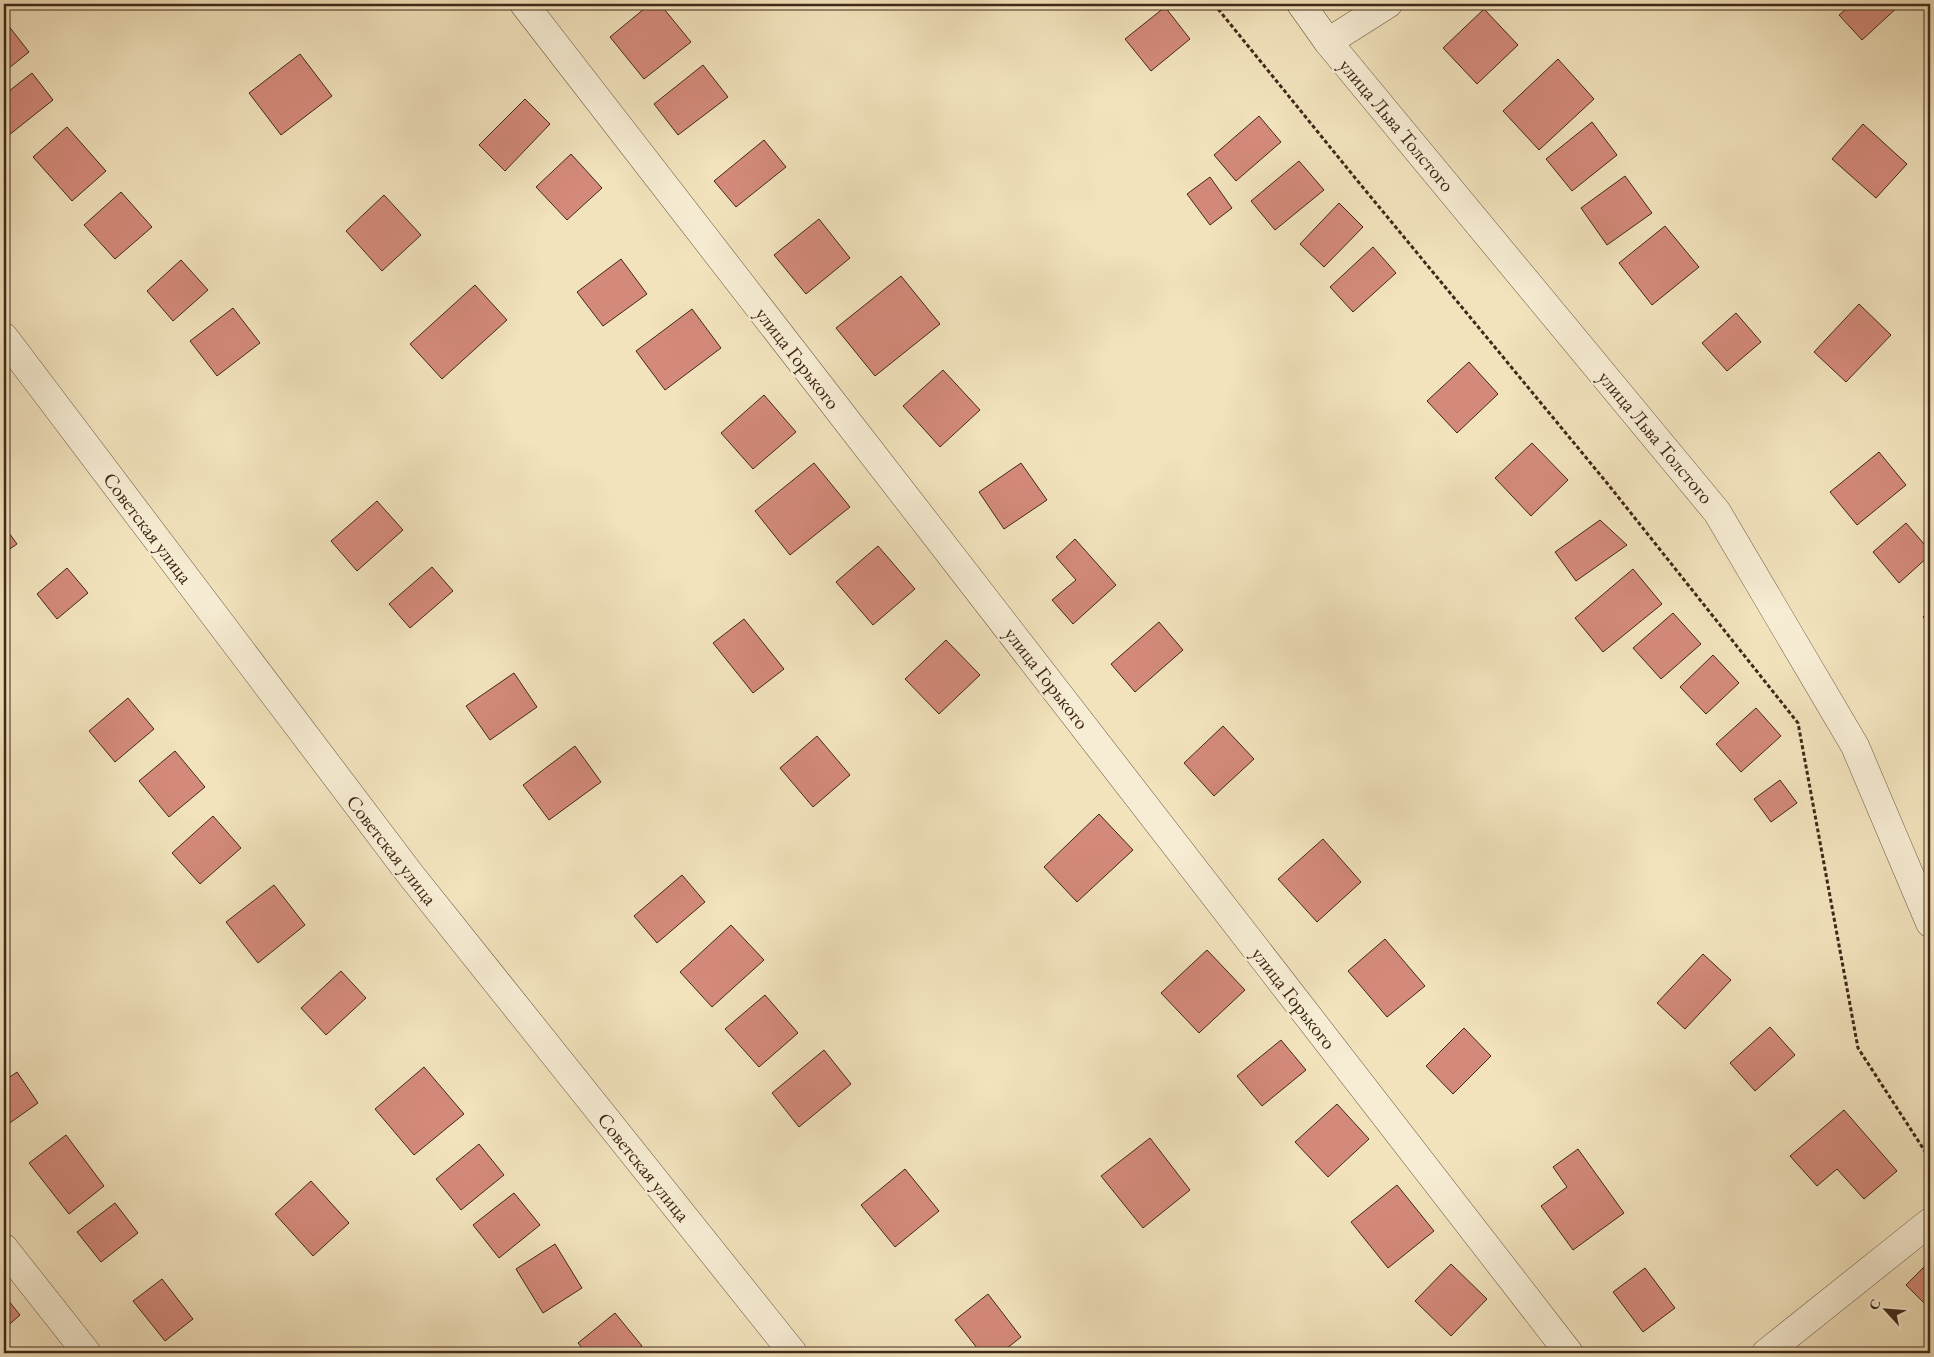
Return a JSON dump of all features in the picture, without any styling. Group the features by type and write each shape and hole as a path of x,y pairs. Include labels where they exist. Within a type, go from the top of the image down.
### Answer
{"street":[{"name":"улица Горького","path":"524,4 1569,1353"},
{"name":"улица Льва Толстого","path":"1301,4 1328,42 1717,512 1855,746 1930,923"},
{"path":"1328,42 1388,4"},
{"name":"Советская улица","path":"4,338 410,874 793,1353"},
{"path":"1766,1353 1930,1222"},
{"path":"4,1248 88,1353"}],"path":[{"path":"1214,4 1607,483 1798,723 1858,1048 1930,1159"}],"building":[{"path":"650,4 660,4 691,42 644,79 610,37"},
{"path":"1852,4 1901,4 1862,40 1839,15"},
{"path":"1165,7 1190,39 1151,71 1125,39"},
{"path":"1484,9 1518,45 1477,84 1443,48"},
{"path":"4,20 29,52 4,72"},
{"path":"300,54 332,96 281,135 249,93"},
{"path":"1558,59 1594,99 1539,150 1503,111"},
{"path":"703,65 728,97 678,135 654,104"},
{"path":"32,73 53,100 9,135 4,128 4,95"},
{"path":"525,99 550,124 505,171 479,145"},
{"path":"1259,116 1281,142 1236,181 1214,155"},
{"path":"1592,122 1617,155 1572,191 1546,159"},
{"path":"1863,124 1907,164 1876,198 1832,159"},
{"path":"67,127 106,171 72,201 33,157"},
{"path":"764,140 786,167 736,207 714,181"},
{"path":"571,154 602,188 567,220 536,187"},
{"path":"1299,161 1324,190 1275,230 1251,201"},
{"path":"1625,176 1652,213 1607,245 1581,208"},
{"path":"1210,177 1232,208 1210,225 1187,194"},
{"path":"121,192 152,227 115,259 84,225"},
{"path":"384,195 421,235 382,271 346,231"},
{"path":"1339,203 1363,227 1324,267 1300,244"},
{"path":"819,219 850,258 806,294 774,255"},
{"path":"1665,226 1699,267 1652,305 1619,263"},
{"path":"1373,247 1396,273 1353,312 1330,287"},
{"path":"621,259 647,294 603,326 577,292"},
{"path":"181,260 208,290 173,321 147,291"},
{"path":"901,276 940,324 875,376 836,328"},
{"path":"475,285 507,320 442,379 410,344"},
{"path":"1859,304 1891,335 1846,382 1814,352"},
{"path":"233,308 260,343 217,376 190,341"},
{"path":"692,309 721,348 665,390 636,351"},
{"path":"1736,313 1761,342 1727,371 1702,343"},
{"path":"1469,362 1498,394 1457,433 1427,401"},
{"path":"943,370 980,410 940,447 903,406"},
{"path":"764,395 796,432 753,469 721,433"},
{"path":"1532,443 1568,480 1531,516 1495,478"},
{"path":"1879,452 1906,485 1857,525 1830,492"},
{"path":"814,463 850,507 790,555 755,511"},
{"path":"1021,463 1047,500 1004,529 979,492"},
{"path":"377,501 403,530 357,571 331,541"},
{"path":"1600,520 1627,545 1576,581 1555,552"},
{"path":"1906,523 1930,551 1930,555 1899,583 1873,552"},
{"path":"4,526 17,544 4,553"},
{"path":"1075,539 1116,585 1073,624 1052,600 1076,580 1056,557"},
{"path":"878,546 915,589 873,625 836,582"},
{"path":"432,567 453,591 410,628 389,604"},
{"path":"67,568 88,593 57,619 37,594"},
{"path":"1633,569 1662,604 1603,652 1575,618"},
{"path":"1930,610 1930,625 1923,617"},
{"path":"1673,613 1701,644 1661,679 1633,648"},
{"path":"744,619 784,669 753,693 713,643"},
{"path":"1159,622 1183,650 1135,692 1111,664"},
{"path":"946,640 980,675 939,714 905,679"},
{"path":"1713,655 1739,683 1706,714 1680,687"},
{"path":"514,673 537,707 490,740 466,706"},
{"path":"128,698 154,729 115,762 89,731"},
{"path":"1756,708 1781,736 1741,772 1716,744"},
{"path":"1223,726 1254,759 1214,796 1184,763"},
{"path":"817,736 850,775 813,807 780,768"},
{"path":"575,746 601,782 549,820 523,785"},
{"path":"175,751 205,787 169,817 139,781"},
{"path":"1780,780 1797,803 1771,822 1754,799"},
{"path":"1099,814 1133,850 1077,902 1044,867"},
{"path":"213,816 241,848 200,884 172,853"},
{"path":"1323,839 1361,882 1317,922 1278,879"},
{"path":"682,875 705,902 657,943 634,916"},
{"path":"274,885 305,925 258,963 226,922"},
{"path":"731,925 764,960 712,1007 680,972"},
{"path":"1385,939 1425,986 1387,1017 1348,971"},
{"path":"1207,950 1245,990 1199,1033 1161,993"},
{"path":"1703,954 1731,980 1685,1029 1657,1003"},
{"path":"341,971 366,998 326,1035 301,1008"},
{"path":"765,995 798,1033 759,1067 725,1029"},
{"path":"1770,1027 1795,1055 1755,1091 1730,1063"},
{"path":"1464,1028 1491,1056 1453,1094 1426,1066"},
{"path":"1281,1040 1306,1070 1262,1106 1237,1076"},
{"path":"824,1050 851,1084 799,1127 772,1093"},
{"path":"424,1067 464,1114 414,1155 375,1109"},
{"path":"17,1072 38,1103 4,1127 4,1081"},
{"path":"1337,1104 1369,1139 1328,1177 1295,1142"},
{"path":"1844,1110 1897,1171 1864,1199 1837,1169 1817,1186 1790,1156"},
{"path":"66,1135 104,1186 69,1214 29,1163"},
{"path":"1150,1138 1190,1190 1143,1228 1101,1176"},
{"path":"479,1144 504,1175 461,1210 436,1179"},
{"path":"1578,1149 1624,1213 1573,1250 1541,1206 1567,1187 1553,1167"},
{"path":"905,1169 939,1211 895,1247 861,1205"},
{"path":"311,1181 349,1223 313,1256 275,1214"},
{"path":"1397,1185 1434,1231 1388,1268 1351,1222"},
{"path":"514,1193 540,1225 499,1258 473,1225"},
{"path":"115,1203 138,1233 101,1262 77,1232"},
{"path":"555,1244 582,1288 543,1313 516,1269"},
{"path":"1930,1261 1930,1309 1906,1285"},
{"path":"1451,1264 1487,1299 1451,1336 1415,1301"},
{"path":"1645,1268 1675,1308 1643,1332 1613,1292"},
{"path":"162,1279 193,1319 165,1341 133,1301"},
{"path":"988,1294 1021,1337 1001,1353 981,1353 955,1320"},
{"path":"4,1295 20,1315 4,1329"},
{"path":"615,1313 642,1346 634,1353 586,1353 578,1343"}]}
